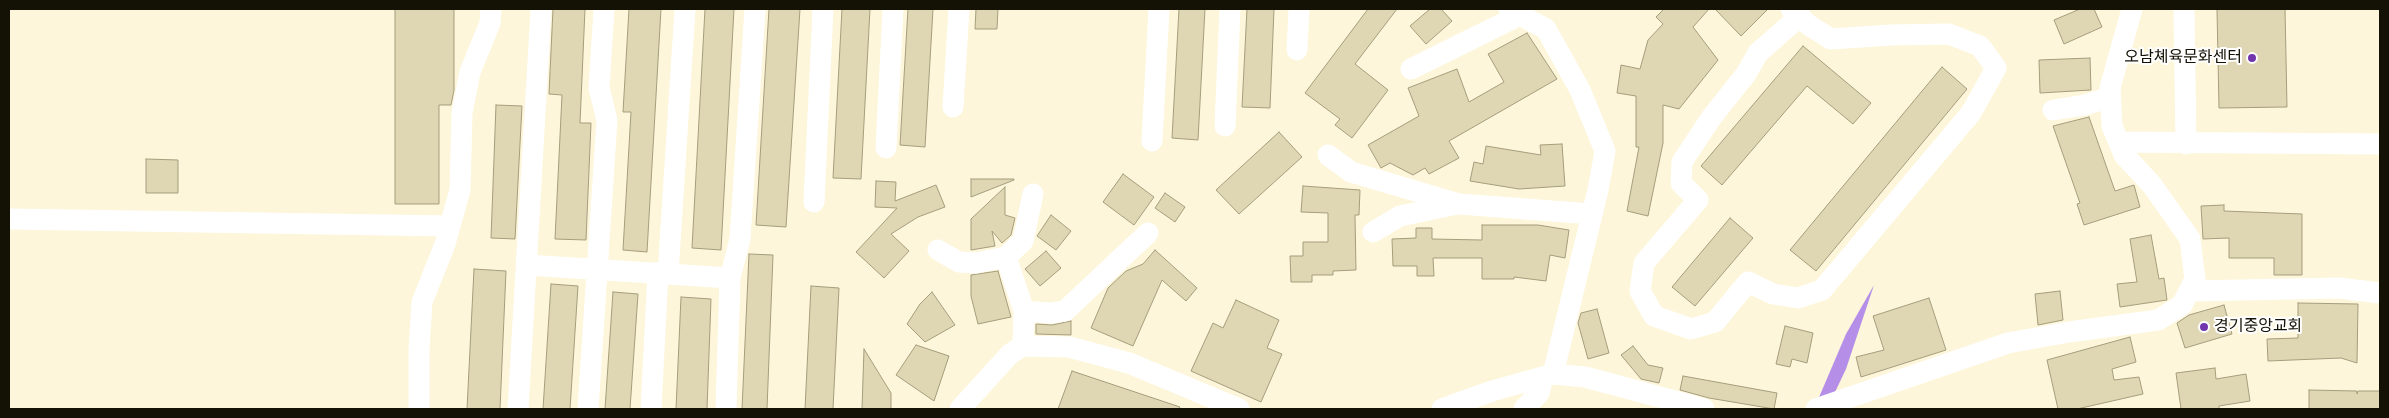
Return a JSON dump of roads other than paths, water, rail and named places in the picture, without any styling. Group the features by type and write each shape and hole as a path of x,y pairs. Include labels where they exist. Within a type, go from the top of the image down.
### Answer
{"street":[{"path":"419,409 419,349 422,302 450,226 460,190 462,113 470,72 490,23 491,9"},
{"path":"518,409 541,9"},
{"path":"588,409 607,120 599,88 604,9"},
{"path":"651,409 685,9"},
{"path":"726,409 730,278 740,239 755,9"},
{"path":"814,202 823,9"},
{"path":"886,148 893,9"},
{"path":"953,107 959,9"},
{"path":"1152,141 1159,9"},
{"path":"1225,126 1230,9"},
{"path":"1297,50 1299,9"},
{"path":"1816,409 1845,404 2008,343 2069,332 2158,320 2182,305 2195,279 2190,239 2152,185 2124,155 2112,126 2110,88 2132,9"},
{"path":"2184,9 2186,144"},
{"path":"1411,69 1514,12 1546,30 1580,90 1605,151 1592,214 1548,376 1539,393 1524,409"},
{"path":"1796,12 1807,24 1831,39 1891,34 1949,34 1980,46 1996,68 1971,113 1822,290 1798,298 1773,294 1748,282 1715,322 1691,329 1654,316 1640,291 1644,263 1698,200 1681,183 1682,162 1711,118 1746,74 1758,52 1796,12"},
{"path":"2053,110 2085,105 2110,97"},
{"path":"2119,142 2380,144"},
{"path":"1328,155 1351,172 1459,204 1592,214"},
{"path":"938,250 959,262 976,263 1006,257 1023,241 1033,194"},
{"path":"1372,232 1400,216 1459,204"},
{"path":"9,219 450,226"},
{"path":"1024,311 1050,313 1065,311 1148,233"},
{"path":"1006,257 1024,311 1023,346"},
{"path":"527,265 730,278"},
{"path":"2191,290 2339,288 2380,293"},
{"path":"960,409 1010,354 1023,346 1070,347 1129,363 1238,409"},
{"path":"1442,409 1548,376 1585,377 1704,409"}],"place":[{"name":"오남쳬육문화센터","path":"2252,58"},
{"name":"경기중앙교회","path":"2204,327"}]}
